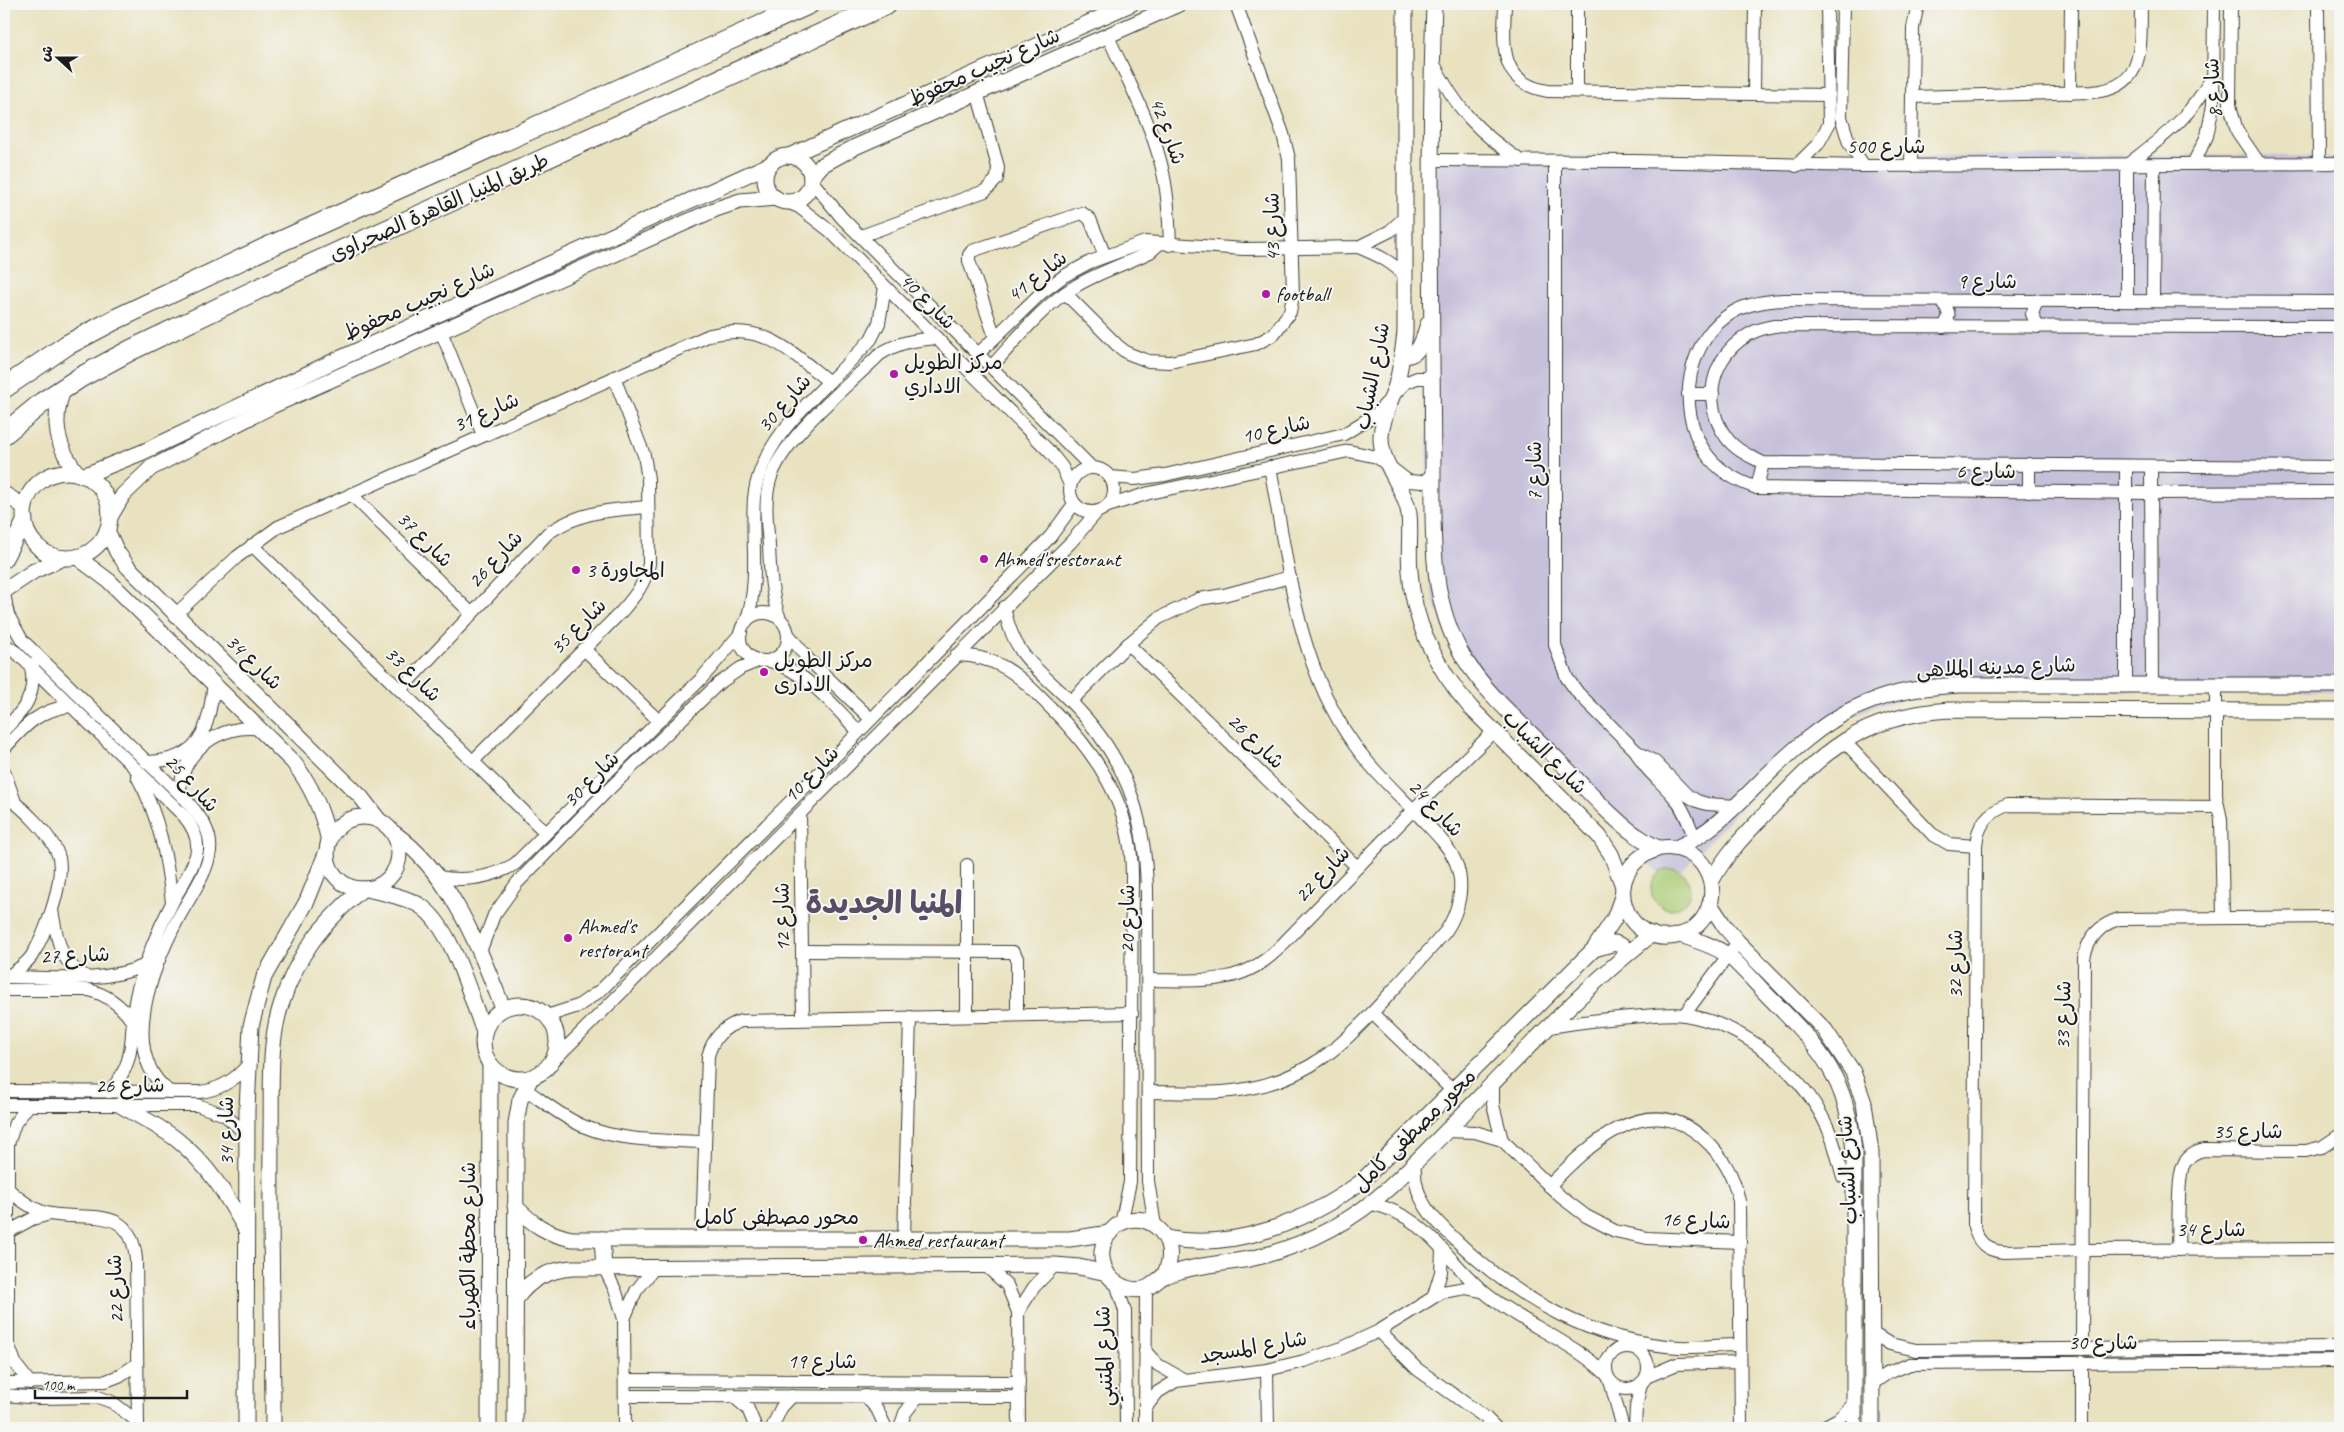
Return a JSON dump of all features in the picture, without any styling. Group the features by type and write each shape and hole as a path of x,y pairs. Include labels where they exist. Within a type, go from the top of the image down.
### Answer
{"highway":[{"name":"طريق المنيا, القاهرة الصحراوى","path":"4,388 67,345 125,314 266,248 809,4"},
{"name":"طريق المنيا, القاهرة الصحراوى","path":"4,434 44,402 114,358 281,278 888,4"}],"street":[{"name":"شارع نجيب محفوظ","path":"789,156 1131,4"},
{"name":"شارع نجيب محفوظ","path":"811,179 822,165 855,147 1180,4"},
{"name":"شارع 43","path":"1065,293 1127,353 1148,361 1170,362 1256,344 1273,334 1286,320 1292,304 1293,248 1291,182 1287,147 1236,4"},
{"name":"شارع الشباب","path":"1434,4 1432,61 1433,513 1437,586 1446,621 1462,655 1487,692 1636,836 1660,848"},
{"path":"1505,4 1504,50 1507,63 1513,74 1523,83 1534,89 1829,95"},
{"path":"1577,4 1577,91"},
{"path":"1754,94 1755,4"},
{"path":"1827,4 1829,95 1835,124 1864,166"},
{"path":"1796,166 1835,124 1843,4"},
{"path":"1911,166 1913,28 1918,4"},
{"path":"2070,93 2071,4"},
{"path":"1912,97 2106,91 2118,86 2129,78 2136,67 2140,54 2141,4"},
{"name":"شارع 8","path":"2193,164 2207,136 2211,121 2214,4"},
{"name":"شارع 8","path":"2231,4 2230,105 2237,130 2258,163"},
{"path":"2318,4 2319,163"},
{"name":"شارع الشباب","path":"1406,5 1405,332 1402,356 1381,436 1383,454 1404,497 1409,514 1411,587 1424,634 1452,685 1471,708 1599,836 1612,854 1623,891"},
{"name":"شارع 42","path":"1108,36 1161,163 1167,197 1164,245"},
{"path":"1432,61 1444,86 1460,109 1478,129 1521,161"},
{"path":"2127,301 2128,165 2183,120 2213,76"},
{"path":"861,236 985,190 994,184 998,167 977,92"},
{"path":"846,131 855,147"},
{"path":"789,156 804,163 811,179 803,196 781,200 766,185 766,174 771,164 779,158 789,156"},
{"name":"شارع 500","path":"1432,160 1796,166 2340,163"},
{"name":"شارع 7","path":"1555,161 1555,645 1567,678 1578,692 1636,751 1655,762 1687,795 1697,801 1707,804 1737,806"},
{"name":"شارع نجيب محفوظ","path":"81,475 143,452 330,363 771,164"},
{"path":"2154,164 2154,301"},
{"name":"شارع 40","path":"811,179 842,218 1092,468"},
{"path":"693,200 700,215"},
{"name":"شارع نجيب محفوظ","path":"109,523 123,494 151,468 272,406 700,215 740,201 781,200"},
{"name":"شارع 40","path":"781,200 805,212 830,231 1057,459 1070,485"},
{"path":"995,337 969,261 969,255 972,251 1082,213 1090,219 1105,256"},
{"name":"شارع 41","path":"979,353 1052,284 1077,269 1105,256 1145,242 1164,245 1236,248 1358,247 1390,231 1405,217"},
{"path":"830,231 842,218"},
{"name":"شارع 41","path":"992,366 1042,313 1065,293 1086,280 1164,245"},
{"name":"شارع 41","path":"1358,247 1400,269 1405,277"},
{"name":"شارع 30","path":"438,877 473,879 506,869 515,864 707,673 744,628 750,606 753,571 754,498 758,478 770,448 784,430 871,339 879,323 885,287"},
{"name":"شارع 9","path":"1688,394 1691,371 1700,347 1714,327 1734,311 1758,302 1783,300 2340,302"},
{"path":"1941,301 1947,306 1949,314 1948,321 1943,327"},
{"path":"2037,301 2032,314 2038,327"},
{"path":"1402,356 1411,356 1417,351 1432,314"},
{"path":"1688,394 1713,394 1715,378 1721,360 1732,345 1747,334 1763,328 2340,327"},
{"path":"441,331 484,435"},
{"name":"شارع 31","path":"175,615 252,544 296,518 710,335 740,331 756,333 780,344 830,382"},
{"name":"شارع 30","path":"780,619 772,596 770,570 768,493 774,470 793,440 885,351 899,344 937,338"},
{"path":"862,349 873,361"},
{"name":"شارع 35","path":"473,761 622,610 643,583 649,564 648,479 644,455 614,377"},
{"name":"شارع 10","path":"1110,477 1134,479 1154,477 1344,434 1371,418 1400,387 1410,380 1432,378"},
{"path":"63,390 58,404 57,434 65,456 81,475"},
{"name":"شارع 6","path":"1688,394 1694,432 1704,452 1719,468 1737,481 1757,488 2151,493 2340,492"},
{"name":"شارع 6","path":"1713,394 1716,416 1726,438 1743,453 1764,463 2340,467"},
{"path":"1026,427 1040,414"},
{"path":"784,430 793,440"},
{"path":"1344,434 1349,451"},
{"name":"شارع 10","path":"553,1062 1103,509 1157,491 1349,451 1368,454 1386,462 1412,483 1423,482 1433,474"},
{"path":"143,452 151,468"},
{"path":"1757,488 1764,463"},
{"path":"2029,464 2030,492"},
{"path":"2126,466 2126,711"},
{"path":"2150,466 2152,711"},
{"name":"شارع 24","path":"1148,1092 1228,1091 1271,1083 1292,1076 1324,1058 1353,1034 1446,931 1452,922 1459,902 1460,878 1452,854 1445,843 1365,760 1329,705 1304,640 1290,577 1270,467"},
{"path":"1092,468 1099,469 1110,477 1114,492 1103,509 1084,512 1074,504 1069,492 1070,485 1072,479 1080,471 1092,468"},
{"path":"4,560 25,514 31,492 48,477 63,473 81,475 91,480 103,492 107,500 109,523 96,547 34,571 4,592"},
{"path":"1154,477 1157,491"},
{"path":"4,494 25,514 30,536 40,549 55,557 70,558"},
{"name":"شارع 37","path":"351,494 472,613"},
{"name":"شارع 10","path":"547,1016 578,1006 594,996 802,790 870,718 1042,545 1057,529 1074,504"},
{"path":"1409,514 1414,508 1423,506 1433,513"},
{"name":"شارع 26","path":"400,690 534,545 560,525 586,514 648,507"},
{"name":"شارع 34","path":"109,523 113,545 122,560 175,615 361,796 378,819"},
{"name":"شارع 33","path":"252,544 546,833"},
{"path":"1042,545 1054,558"},
{"name":"شارع 34","path":"70,558 109,581 214,683 292,762 304,777 322,813 328,847 307,902 273,960 259,992 250,1026 247,1066 246,1134 246,1428"},
{"path":"753,571 770,570"},
{"path":"1071,701 1128,644 1159,618 1199,599 1224,595 1290,577"},
{"name":"شارع 25","path":"4,592 12,624 35,662 71,706 184,816 192,828 197,848 193,877 154,975 130,1062 121,1078 109,1092"},
{"name":"شارع 20","path":"1004,607 1010,631 1021,652 1035,670 1071,701 1103,740 1115,759 1134,801 1145,845 1148,980 1148,1182 1155,1226"},
{"path":"858,731 807,680 790,668 752,658 742,647 744,628 756,615 762,614 780,619 788,634 808,659 870,718"},
{"path":"764,661 784,651 788,634"},
{"name":"شارع 25","path":"4,644 35,662 146,762 198,814 208,834 210,850 208,861 172,902 146,965 137,992 132,1021 147,1064 157,1080 170,1092"},
{"name":"شارع 26","path":"1128,644 1357,867"},
{"path":"584,648 659,721"},
{"path":"1007,667 1021,652"},
{"name":"شارع 20","path":"956,655 982,657 1007,667 1022,678 1074,730 1094,756 1107,778 1127,831 1132,868 1130,1182 1127,1203 1115,1228"},
{"name":"شارع 30","path":"480,952 494,915 517,882 605,793 718,684 733,672 764,661"},
{"path":"4,749 19,723 31,696 35,662"},
{"path":"707,673 718,684"},
{"path":"180,794 180,781 184,768 208,722 214,683"},
{"name":"شارع مدينه الملاهى","path":"1676,848 1695,839 1717,824 1801,742 1825,724 1851,708 1906,690 1959,685 2340,685"},
{"path":"2216,685 2216,796 2221,819 2223,918"},
{"path":"4,730 45,712 71,706"},
{"name":"شارع مدينه الملاهى","path":"1711,882 1728,855 1790,786 1816,761 1844,740 1877,724 1904,716 1931,711 2340,711"},
{"path":"146,762 172,758 224,732 247,728 260,730"},
{"name":"شارع 22","path":"1148,980 1214,980 1237,976 1253,968 1275,952 1413,810 1494,731"},
{"path":"1844,740 1932,834 1949,844 1976,846"},
{"name":"شارع 7","path":"1636,751 1643,764 1682,808 1695,839"},
{"path":"131,765 146,793 157,823 166,854 172,902"},
{"path":"1773,770 1790,786"},
{"path":"4,771 9,799 45,833 56,849 60,873 52,908 35,950 23,966 6,976"},
{"path":"802,790 813,801"},
{"name":"شارع 32","path":"2082,1250 1997,1252 1985,1246 1976,1234 1974,1199 1976,837 1984,820 1991,813 2008,805 2218,807"},
{"path":"1599,836 1606,836 1610,831 1604,807"},
{"name":"شارع 12","path":"800,814 803,1018"},
{"path":"484,1032 447,936 435,918 408,900 344,884 331,870 328,847 333,833 348,820 358,817 378,819 422,856 468,924 503,1008"},
{"path":"272,1428 271,1152 275,1029 281,1006 300,958 326,922 365,889 379,886 389,878 396,868 400,856 399,844 394,833"},
{"path":"1660,848 1676,848 1692,855 1700,862 1711,882 1710,904 1699,923 1680,935 1669,937 1652,934 1638,926 1630,918 1623,891 1626,875 1639,857 1660,848"},
{"path":"967,865 967,1016"},
{"path":"506,869 517,882"},
{"name":"محور مصطفى كامل","path":"1166,1238 1204,1241 1236,1237 1278,1227 1333,1202 1375,1170 1594,949 1611,924 1623,891"},
{"name":"شارع الشباب","path":"1710,904 1725,927 1738,942 1825,1030 1845,1057 1859,1087 1871,1135 1872,1428"},
{"path":"52,908 61,952 75,971 88,984"},
{"path":"1132,917 1147,917"},
{"name":"شارع 33","path":"2082,1349 2084,958 2090,941 2102,927 2119,919 2340,917"},
{"name":"محور مصطفى كامل","path":"1163,1277 1183,1270 1262,1256 1284,1249 1333,1229 1372,1204 1447,1131 1548,1027 1626,955 1652,934"},
{"name":"شارع الشباب","path":"1680,935 1728,956 1803,1030 1820,1051 1842,1092 1851,1125 1855,1183 1854,1428"},
{"path":"1684,1015 1738,942"},
{"path":"1594,949 1615,943 1624,947 1626,955"},
{"path":"802,951 967,951 1014,953 1017,958 1017,1015"},
{"name":"شارع 27","path":"4,990 88,984 146,965"},
{"name":"شارع 27","path":"6,976 88,984 114,1001 132,1021"},
{"path":"489,1421 515,1421 516,1124 528,1084 553,1062 558,1038 554,1026 547,1016 531,1006 522,1004 503,1008 495,1014 484,1032 483,1043 490,1064 508,1078 528,1084 567,1118 598,1131 632,1138 705,1142"},
{"path":"702,1238 708,1056 718,1035 724,1029 741,1021 803,1018 1132,1013"},
{"path":"1372,1013 1454,1092"},
{"path":"1548,1027 1620,1017 1684,1015 1734,1031 1763,1050 1804,1089 1816,1107 1835,1145 1843,1177 1855,1183"},
{"path":"904,1239 910,1017"},
{"name":"شارع محطة الكهرباء","path":"489,1421 490,1064"},
{"name":"شارع 26","path":"4,1105 120,1105 188,1098 218,1088 234,1079 247,1066"},
{"path":"1493,1082 1493,1105 1502,1140"},
{"name":"شارع 26","path":"4,1091 170,1092 216,1110 233,1120 246,1134"},
{"path":"29,1105 6,1138 8,1189 6,1350 30,1382"},
{"path":"120,1105 162,1129 199,1159 219,1183 247,1233"},
{"name":"شارع 16","path":"1447,1131 1475,1132 1502,1140 1549,1186 1586,1216 1615,1230 1631,1236 1665,1240 1740,1242 1739,1201 1730,1171 1712,1145 1701,1136 1678,1123 1654,1119 1636,1121 1619,1127 1578,1156 1549,1186"},
{"name":"شارع 35","path":"2178,1250 2181,1172 2186,1159 2204,1150 2306,1151 2322,1147 2340,1135"},
{"path":"1415,1163 1416,1189 1428,1212 1463,1247 1524,1296 1548,1310 1640,1345"},
{"path":"1375,1170 1391,1186"},
{"name":"شارع 22","path":"8,1189 32,1207 50,1214 104,1217 122,1226 130,1236 136,1259 138,1425"},
{"path":"1372,1204 1395,1211 1417,1223 1482,1291 1532,1326 1579,1351 1614,1385 1625,1389 1677,1364 1740,1362"},
{"name":"محور مصطفى كامل","path":"515,1206 529,1221 549,1233 572,1239 1070,1239 1115,1228"},
{"path":"1417,1223 1428,1212"},
{"name":"شارع 22","path":"8,1232 32,1219 50,1214"},
{"path":"516,1299 531,1282 550,1271 604,1267 1055,1265 1079,1267 1111,1278 1130,1289 1146,1288 1163,1277 1170,1258 1166,1238 1155,1226 1138,1220 1115,1228 1102,1248 1103,1265 1111,1278"},
{"path":"602,1239 604,1267 616,1292 624,1319 625,1428"},
{"path":"824,1267 825,1239"},
{"path":"1740,1242 1741,1428"},
{"name":"شارع 34","path":"2082,1250 2340,1249"},
{"path":"1434,1295 1441,1272 1442,1250"},
{"path":"1018,1312 1034,1287 1055,1265"},
{"path":"986,1266 1007,1285 1018,1312 1019,1428"},
{"path":"624,1319 636,1291 655,1267"},
{"name":"شارع المتنبي","path":"1111,1278 1124,1301 1126,1316 1126,1428"},
{"path":"1855,1284 1873,1284"},
{"name":"شارع المتنبي","path":"1145,1428 1146,1288"},
{"name":"شارع المسجد","path":"1145,1408 1158,1392 1170,1384 1183,1379 1267,1370 1324,1355 1379,1331 1434,1295 1458,1288 1482,1291"},
{"path":"247,1306 272,1306"},
{"path":"1379,1331 1417,1369 1486,1418 1496,1428"},
{"path":"1600,1331 1617,1349"},
{"name":"شارع 30","path":"1872,1333 1898,1347 1933,1350 2340,1348"},
{"path":"1623,1428 1606,1369 1608,1357 1617,1349 1640,1345 1681,1347 1740,1345"},
{"path":"1635,1428 1636,1407 1648,1363 1640,1351 1640,1345"},
{"path":"2110,1349 2111,1363"},
{"path":"1932,1364 1933,1350"},
{"name":"شارع المسجد","path":"1145,1351 1158,1365 1183,1379"},
{"name":"شارع 30","path":"1872,1384 1902,1366 1932,1364 2340,1361"},
{"path":"2082,1362 2082,1428"},
{"path":"4,1383 106,1381 119,1376 137,1364"},
{"path":"1267,1370 1268,1428"},
{"name":"شارع 19","path":"624,1380 1019,1382"},
{"path":"811,1381 811,1396"},
{"path":"74,1383 75,1397"},
{"path":"4,1395 105,1398 118,1406 138,1425"},
{"name":"شارع 19","path":"625,1396 1019,1396"},
{"path":"733,1396 748,1409 756,1428"},
{"path":"772,1428 781,1408 792,1396"},
{"path":"865,1396 877,1410 886,1428"},
{"path":"900,1428 905,1413 918,1396"},
{"path":"1821,1428 1838,1419 1854,1404"}],"shaded area":[{"path":"2221,155 2340,157 2340,691 1968,691 1927,694 1873,707 1830,725 1785,761 1669,884 1475,684 1446,635 1433,599 1427,567 1428,157"}],"green space":[{"path":"1671,869 1685,875 1691,889 1685,903 1671,909 1657,903 1651,889 1657,875"}],"place":[{"name":"football","path":"1266,294"},
{"name":"مركز الطويل الاداري","path":"894,374"},
{"name":"Ahmed'srestorant","path":"984,559"},
{"name":"المجاورة 3","path":"576,570"},
{"name":"مركز الطويل الادارى","path":"764,672"},
{"name":"Ahmed's restorant","path":"568,938"},
{"name":"Ahmed restaurant","path":"863,1240"}],"district":[{"name":"المنيا الجديدة","path":"884,902"}]}
